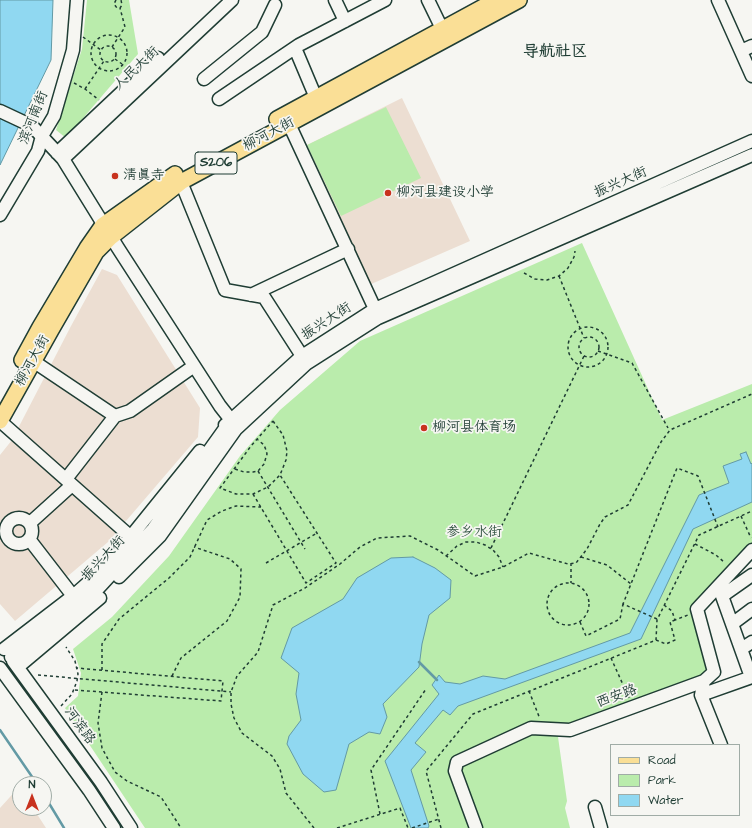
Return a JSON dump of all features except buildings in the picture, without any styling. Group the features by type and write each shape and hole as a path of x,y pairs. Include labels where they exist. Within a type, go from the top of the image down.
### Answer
{"main road":[{"name":"柳河大街","path":"445,34 496,0"},
{"name":"柳河大街","path":"0,402 40,327 87,248 179,172 318,103 445,34 519,0"},
{"name":"柳河大街","path":"0,421 107,231 181,182 289,124 318,103"}],"street":[{"name":"滨河南街","path":"0,215 38,151 42,136 54,116 73,50 77,0"},
{"name":"人民大街","path":"60,156 107,106 220,0"},
{"name":"人民大街","path":"60,156 232,0"},
{"path":"334,0 345,21"},
{"path":"219,99 295,48 385,0"},
{"path":"428,0 445,34"},
{"path":"718,0 747,49 752,76"},
{"path":"204,79 262,32 277,2"},
{"path":"295,48 318,103"},
{"path":"0,110 32,126 60,156 194,366 231,420 221,428 193,459 107,566 73,596 5,649"},
{"path":"289,124 375,309"},
{"name":"振兴大街","path":"5,649 94,593 153,529 231,420 302,356 375,309 752,141"},
{"name":"振兴大街","path":"18,667 98,600 160,536 236,429 306,364 378,318 752,155"},
{"path":"181,182 225,290 264,297 302,356"},
{"path":"252,295 348,249"},
{"path":"33,361 115,416"},
{"path":"30,523 69,482 115,416 130,411 194,366"},
{"path":"0,421 131,537"},
{"path":"18,517 27,520 30,523 32,532 28,539 23,543 18,544 4,539 6,532 4,520 18,517"},
{"path":"28,539 73,596"},
{"path":"721,744 701,696 704,681 714,672 697,609 752,550"},
{"path":"701,696 751,677 722,596 752,575"},
{"path":"732,624 752,609"},
{"path":"741,649 752,642"},
{"name":"河滨路","path":"5,649 97,776 131,828"},
{"path":"0,668 89,790 114,828"},
{"name":"西安路","path":"476,828 455,771 457,762 531,728 570,730 704,681"},
{"path":"595,807 601,828"}],"path":[{"path":"116,0 114,4 117,8 120,8"},
{"path":"112,47 125,27 120,8 122,5 121,0"},
{"path":"75,32 101,50"},
{"path":"109,35 118,38 122,41 126,49 126,58 122,64 112,70 103,70 99,68 95,65 91,57 94,44 97,40 109,35"},
{"path":"101,50 104,47 112,47"},
{"path":"112,47 115,50 115,59"},
{"path":"101,50 101,58 104,61"},
{"path":"115,59 122,64"},
{"path":"104,61 108,62 115,59"},
{"path":"85,89 104,61"},
{"path":"65,78 85,89 107,106"},
{"path":"524,273 529,277 541,280 547,280 559,276 572,263 575,251"},
{"path":"559,276 584,338"},
{"path":"580,328 594,328 604,334 608,344 607,354 602,362 594,366 584,367 572,360 568,348 571,336 580,328"},
{"path":"584,338 592,338 596,340 599,347 598,351 592,357 584,356 579,351 578,347 581,340 584,338"},
{"path":"598,351 632,363 668,428"},
{"path":"492,548 584,356"},
{"path":"314,828 286,793 280,769 272,756 242,734 234,718 231,704 231,692 237,676 258,652 273,605 305,588 340,564 360,547 378,538 410,536 446,556 475,576 503,567 530,553 571,563 576,562 587,549 605,517 628,506 661,442 670,430 752,394"},
{"path":"273,421 283,435 287,451 285,464 280,475 268,488 253,494 236,494 220,488 235,469 257,438 273,421"},
{"path":"235,469 248,473 258,471 264,464 267,454 264,445 257,438"},
{"path":"580,622 586,636 620,619 623,604 677,468 698,476 718,527"},
{"path":"258,471 305,549"},
{"path":"253,494 306,583 336,563 280,475"},
{"path":"102,670 102,644 119,619 174,573 190,557 207,520 222,511 236,506 261,508"},
{"path":"656,640 657,619 699,535 752,512"},
{"path":"741,516 752,538"},
{"path":"266,563 317,533"},
{"path":"446,556 457,546 466,542 480,543 492,548 503,567"},
{"path":"695,544 716,555 728,566"},
{"path":"172,676 181,658 227,621 240,597 242,569 230,559 194,547"},
{"path":"581,557 607,565 631,584"},
{"path":"571,563 571,583"},
{"path":"571,583 582,588 588,596 590,605 587,614 580,622 571,625 562,624 554,619 547,607 548,598 552,590 560,585 571,583"},
{"path":"623,604 657,619"},
{"path":"664,605 672,611 675,620"},
{"path":"441,828 426,771 473,714 656,640 666,644 675,640 670,622 691,614"},
{"path":"61,706 68,700 75,690 78,679 77,668 72,655 66,647"},
{"path":"611,658 631,702"},
{"path":"75,690 221,701 223,681 77,668"},
{"path":"38,675 231,692"},
{"path":"380,814 371,770 426,689"},
{"path":"529,691 540,719"},
{"path":"102,692 98,723 102,748 115,772 127,781 161,797 181,828"},
{"path":"337,828 400,808 408,828"},
{"path":"412,828 439,820"}],"shaded area":[{"name":"柳河县建设小学","path":"402,98 470,241 369,285 307,145"},
{"path":"102,269 117,275 200,408 198,437 108,542 15,621 0,604 0,455 12,440"},
{"path":"12,795 12,816 38,816 46,828 0,828 0,808"}],"green space":[{"path":"87,0 129,0 138,54 66,138 56,130 82,49"},
{"path":"386,107 421,178 341,216 307,145"},
{"name":"参乡水街","path":"582,243 662,420 752,384 752,556 697,614 714,679 558,737 567,801 565,808 570,828 145,828 65,708 78,696 81,673 73,649 112,617 169,556 240,456 280,410 360,341"}],"water":[{"path":"0,0 53,0 51,60 0,165"},
{"path":"746,452 751,464 752,463 752,502 693,529 641,639 458,706 450,715 443,710 415,743 426,752 411,770 429,826 428,828 411,828 385,761 439,694 432,685 439,675 445,682 460,684 483,676 505,679 630,633 699,495 729,483 723,466 742,459 740,454"},
{"path":"413,557 435,568 451,580 450,598 429,615 422,644 419,667 383,704 387,717 380,734 369,732 349,744 336,790 324,792 303,774 287,744 289,736 301,720 296,694 299,673 281,658 292,628 343,599 357,578 391,558"}],"waterway":[{"path":"419,662 437,680"},
{"path":"0,730 32,776"},
{"path":"52,808 64,828"}],"place":[{"name":"清真寺","path":"115,176"},
{"name":"柳河县建设小学","path":"388,193"},
{"name":"柳河县体育场","path":"424,428"}],"district":[{"name":"导航社区","path":"555,53"}]}
